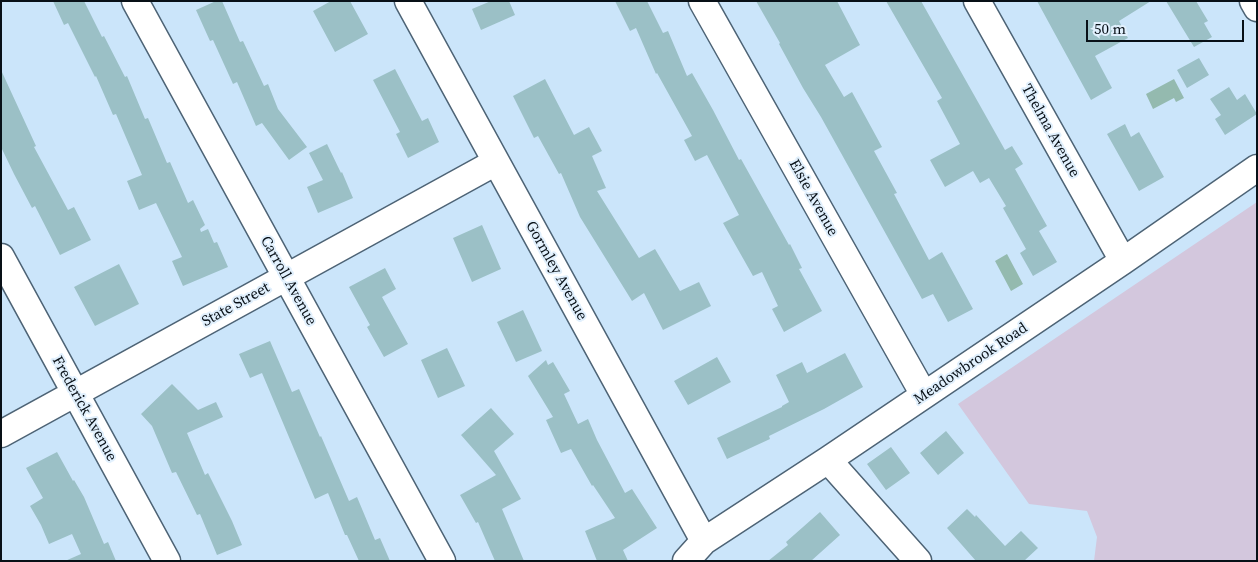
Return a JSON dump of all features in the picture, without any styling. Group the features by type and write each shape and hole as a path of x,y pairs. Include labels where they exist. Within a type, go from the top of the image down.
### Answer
{"street":[{"name":"Carroll Avenue","path":"135,1 442,561"},
{"name":"Gormley Avenue","path":"408,1 704,540"},
{"name":"Elsie Avenue","path":"702,1 924,395"},
{"name":"Thelma Avenue","path":"977,1 1123,261"},
{"path":"1253,1 1257,8"},
{"name":"State Street","path":"1,434 496,162"},
{"name":"Meadowbrook Road","path":"686,561 704,540 828,460 1257,168"},
{"name":"Frederick Avenue","path":"1,257 167,561"},
{"path":"828,460 918,561"}],"shaded area":[{"path":"1174,79 1184,98 1176,102 1174,98 1153,109 1146,94"},
{"path":"1257,202 1257,561 1094,561 1097,537 1087,511 1029,504 958,404"},
{"path":"1007,254 1023,284 1011,291 995,261"}],"building":[{"path":"53,1 84,1 102,37 104,36 125,77 127,76 145,119 148,118 167,163 170,162 188,203 193,200 205,225 200,229 201,232 208,229 214,243 217,242 228,267 183,286 172,261 182,257 156,203 139,210 127,181 142,175 116,114 113,115 96,76 68,23 64,25"},
{"path":"216,1 222,1 240,42 243,41 264,86 268,84 278,109 307,147 289,160 262,123 256,126 237,82 233,84 213,40 210,41 196,10"},
{"path":"331,1 350,1 368,34 335,52 313,11"},
{"path":"491,1 509,1 515,15 481,30 472,9"},
{"path":"615,1 647,1 663,33 668,31 687,76 692,73 739,160 741,159 790,244 802,268 799,269 822,311 784,332 772,309 778,306 762,272 753,276 723,223 739,215 707,155 695,161 684,140 692,136 656,74 636,28 630,31"},
{"path":"756,1 837,1 860,45 825,65 844,97 852,92 882,147 874,151 897,193 894,194 929,260 942,252 973,309 948,322 933,294 922,299"},
{"path":"886,1 921,1 1005,150 1012,146 1023,164 1015,169 1047,226 1039,231 1057,262 1033,276 1020,253 1026,249 1003,208 1006,206 989,178 980,183 973,171 945,187 930,160 960,144 937,101 942,98"},
{"path":"1037,1 1151,1 1119,21 1128,38 1095,56 1112,88 1091,100"},
{"path":"1166,1 1196,1 1208,21 1204,23 1212,37 1194,47"},
{"path":"1199,58 1209,75 1187,88 1177,70"},
{"path":"395,69 422,121 428,118 439,142 408,158 396,134 400,132 373,80"},
{"path":"1,70 36,146 34,147 68,210 74,207 91,240 60,255 35,206 32,208 1,147"},
{"path":"545,79 574,135 589,127 602,151 592,156 606,188 597,191 639,258 655,249 680,291 699,282 711,306 663,330 644,293 632,301 580,217 561,173 559,174 538,136 534,138 513,96"},
{"path":"1229,87 1237,100 1245,94 1257,114 1225,135 1215,119 1221,115 1210,99"},
{"path":"1125,124 1131,137 1139,132 1164,177 1139,191 1107,134"},
{"path":"327,144 353,198 318,213 307,187 323,180 309,153"},
{"path":"482,225 501,269 472,282 453,238"},
{"path":"119,264 139,304 95,326 74,287"},
{"path":"385,268 396,289 382,297 408,344 384,357 367,327 370,325 349,287"},
{"path":"523,310 542,351 516,362 497,322"},
{"path":"270,341 292,392 299,389 349,501 357,497 375,540 380,538 390,561 359,561 347,535 345,535 328,493 315,499 262,373 250,378 239,354"},
{"path":"447,348 465,386 438,398 421,360"},
{"path":"845,353 863,387 769,436 770,439 727,459 717,438 789,402 776,375 802,362 807,373"},
{"path":"717,357 731,382 688,405 674,381"},
{"path":"546,360 548,365 553,362 570,391 564,394 578,424 588,419 625,493 632,489 657,528 623,550 628,561 597,561 585,531 615,518 592,486 571,449 561,453 546,420 553,417 528,376"},
{"path":"172,384 198,410 216,402 223,417 187,433 205,475 208,473 242,545 217,555 200,514 197,515 176,472 172,473 152,426 141,414"},
{"path":"491,408 514,434 494,451 521,499 502,509 524,561 495,561 478,522 476,523 460,495 496,475 461,435"},
{"path":"946,431 964,453 938,475 920,453"},
{"path":"891,447 910,473 886,490 867,464"},
{"path":"57,452 84,497 104,544 108,542 116,561 65,561 81,554 72,534 49,544 30,506 43,498 26,468"},
{"path":"967,509 975,517 976,515 1005,546 1021,531 1038,548 1024,561 976,561 947,528"},
{"path":"820,512 840,535 811,561 768,561 788,545 786,542"}]}
